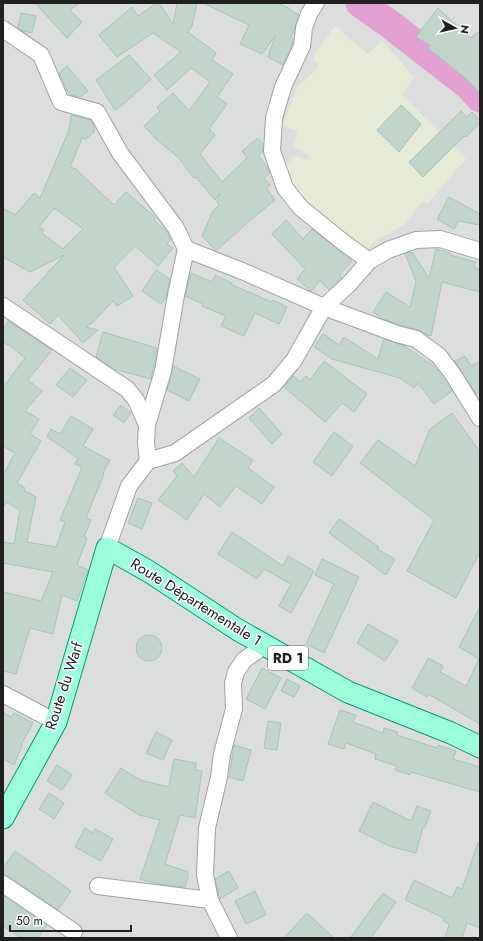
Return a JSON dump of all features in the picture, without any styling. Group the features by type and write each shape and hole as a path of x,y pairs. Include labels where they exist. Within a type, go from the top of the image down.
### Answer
{"main road":[{"name":"Route Départementale 1","path":"107,548 148,570 238,630 348,692 451,733 480,747"},
{"name":"Route du Warf","path":"3,818 56,722 107,548"}],"street":[{"path":"316,3 309,14 304,28 302,46 283,87 274,118 272,151 285,188 301,208 369,261"},
{"path":"3,29 41,55 61,102 97,112 120,153 176,228 186,249 176,295 163,371 147,425 146,443 148,461"},
{"path":"107,548 129,486 148,461 175,453 274,384 294,360 324,307 349,284 369,261 388,250 416,240 440,239 480,251"},
{"path":"186,249 242,271 324,307 397,334 416,339 439,356 480,418"},
{"path":"3,306 127,389 136,400 147,425"},
{"path":"230,938 210,900 205,874 207,828 219,777 222,754 234,709 233,683 236,672 244,660 265,645"},
{"path":"3,694 56,722"},
{"path":"3,884 74,932"},
{"path":"98,886 210,900"}],"shaded area":[{"path":"3,3 480,3 480,938 3,938"},
{"path":"335,26 368,54 382,40 414,77 402,95 466,159 428,203 423,201 405,224 372,243 366,255 330,228 293,187 283,169 294,156 307,160 310,156 294,146 298,131 282,126 298,86 314,72 319,65 313,60 317,50"}],"building":[{"path":"35,3 79,3 70,10 82,22 67,38"},
{"path":"159,3 173,24 177,3 197,3 192,26 188,32 216,53 212,60 233,74 217,97 227,104 209,129 215,135 200,154 222,182 247,158 242,151 258,138 263,144 263,151 258,155 270,173 264,178 270,185 266,188 275,200 216,251 202,236 213,211 219,205 217,202 220,193 215,200 196,177 194,178 179,158 156,139 144,126 160,111 157,107 173,93 189,111 210,82 191,68 167,90 154,75 181,52 153,33 117,57 99,35 132,7 138,16"},
{"path":"203,3 277,3 289,8 299,15 291,37 293,39 293,43 283,65 268,57 275,36 262,54 240,44 249,25"},
{"path":"438,8 470,38 480,31 480,93 460,73 428,48 431,46 416,37"},
{"path":"21,13 36,16 32,33 22,31 18,28"},
{"path":"129,55 151,79 125,103 115,110 96,80"},
{"path":"67,66 88,91 80,97 71,95 66,89 59,73"},
{"path":"401,105 421,124 399,152 377,130"},
{"path":"461,111 467,117 472,112 480,123 466,137 464,136 423,177 409,162"},
{"path":"71,115 91,120 94,127 94,132 86,139 82,138 70,167 76,169 114,205 126,192 156,218 154,220 168,233 171,239 167,244 173,248 158,266 135,246 114,267 133,296 117,306 113,301 92,323 86,327 98,330 83,343 58,315 50,324 23,300 64,255 30,272 3,257 3,208 15,215 34,193 40,198 69,130","holes":["54,208 83,229 63,249 42,233 44,230 39,227"]},
{"path":"449,197 480,214 480,225 458,221 454,229 437,219"},
{"path":"286,220 303,239 312,229 352,261 339,275 342,278 329,290 320,281 311,291 297,279 305,269 272,234"},
{"path":"436,249 450,253 450,255 476,262 474,267 480,270 480,292 442,282 431,336 418,330 383,319 373,312 386,292 410,307 416,281 405,254 412,252 429,278"},
{"path":"156,270 170,279 166,297 161,304 142,291"},
{"path":"191,273 212,282 215,275 232,283 232,285 272,302 273,300 287,307 279,324 255,313 244,336 221,326 226,316 202,306 203,304 185,296"},
{"path":"8,321 52,350 28,380 42,391 25,411 39,419 30,434 41,441 17,483 25,488 24,490 36,497 27,542 56,547 65,522 60,520 82,467 75,464 78,458 47,437 51,429 60,434 71,416 93,429 83,446 110,460 103,473 104,474 86,518 91,520 84,537 87,538 77,565 88,570 77,601 62,595 53,634 30,628 16,674 3,671 3,592 41,601 53,572 3,563 3,542 14,544 20,510 6,502 3,508 3,475 15,453 3,446 3,387 25,358 12,347 3,342 3,331"},
{"path":"103,332 157,348 151,379 113,369 96,357"},
{"path":"323,334 339,345 344,337 378,359 384,339 404,346 434,366 452,391 434,404 418,383 414,388 400,378 332,359 314,347"},
{"path":"465,356 471,366 480,362 480,392 476,394 455,361"},
{"path":"324,361 367,394 354,412 342,403 325,422 284,387 293,376 300,382 306,376 310,380"},
{"path":"173,366 200,379 189,401 167,390"},
{"path":"70,368 87,380 73,397 56,385"},
{"path":"121,405 131,413 124,423 113,415"},
{"path":"259,408 282,434 272,444 249,418"},
{"path":"452,413 480,452 480,552 456,598 407,571 434,520 360,463 378,440 415,466 430,429"},
{"path":"334,432 353,446 332,476 313,462"},
{"path":"219,438 253,460 248,468 274,487 262,504 236,486 220,507 204,494 187,520 158,500 177,476 173,471 182,463 194,477"},
{"path":"138,498 152,503 142,529 128,523"},
{"path":"339,519 379,547 377,549 395,559 386,575 329,533"},
{"path":"232,532 283,566 288,556 314,571 291,613 279,606 291,584 264,569 257,579 218,554"},
{"path":"322,559 359,577 324,653 306,644 334,584 315,575"},
{"path":"480,607 480,724 428,694 427,697 412,688 428,658 443,666 440,672 466,686 479,659 459,647"},
{"path":"368,624 398,641 385,661 357,643"},
{"path":"149,635 158,639 162,648 158,657 149,661 140,657 136,648 140,639"},
{"path":"262,668 281,678 265,709 246,699"},
{"path":"287,679 300,686 294,697 281,691"},
{"path":"340,710 356,715 353,722 383,733 384,728 398,732 397,735 437,748 438,745 456,751 453,759 480,767 480,792 411,772 410,775 395,770 397,766 375,759 376,754 346,743 344,749 328,744"},
{"path":"3,712 11,717 14,713 33,723 21,745 22,746 14,765 3,759"},
{"path":"268,721 281,723 277,750 264,748"},
{"path":"156,732 172,740 163,760 146,753"},
{"path":"234,745 251,750 243,781 229,777"},
{"path":"174,759 196,763 195,770 202,771 195,818 180,815 165,864 188,872 185,887 154,883 140,879 160,820 139,815 105,793 121,768 140,780 169,787"},
{"path":"57,765 72,775 62,790 47,781"},
{"path":"49,793 64,803 54,819 39,809"},
{"path":"373,802 411,821 417,806 431,811 425,827 423,827 416,853 389,846 359,831"},
{"path":"85,828 93,833 95,829 113,839 101,861 75,847"},
{"path":"478,843 480,843 480,928 467,923 462,938 445,938 449,924 443,921 444,918 405,900 414,880 452,898 457,887 462,889"},
{"path":"15,851 71,891 58,910 8,876 3,875 3,868"},
{"path":"229,871 238,888 220,899 215,879"},
{"path":"255,891 266,915 246,924 235,901"},
{"path":"383,893 396,902 371,938 350,938"},
{"path":"3,895 47,925 38,938 22,938 3,926"},
{"path":"307,913 334,938 284,938"}],"waterway":[{"path":"360,3 391,25 468,85 480,98"}]}
